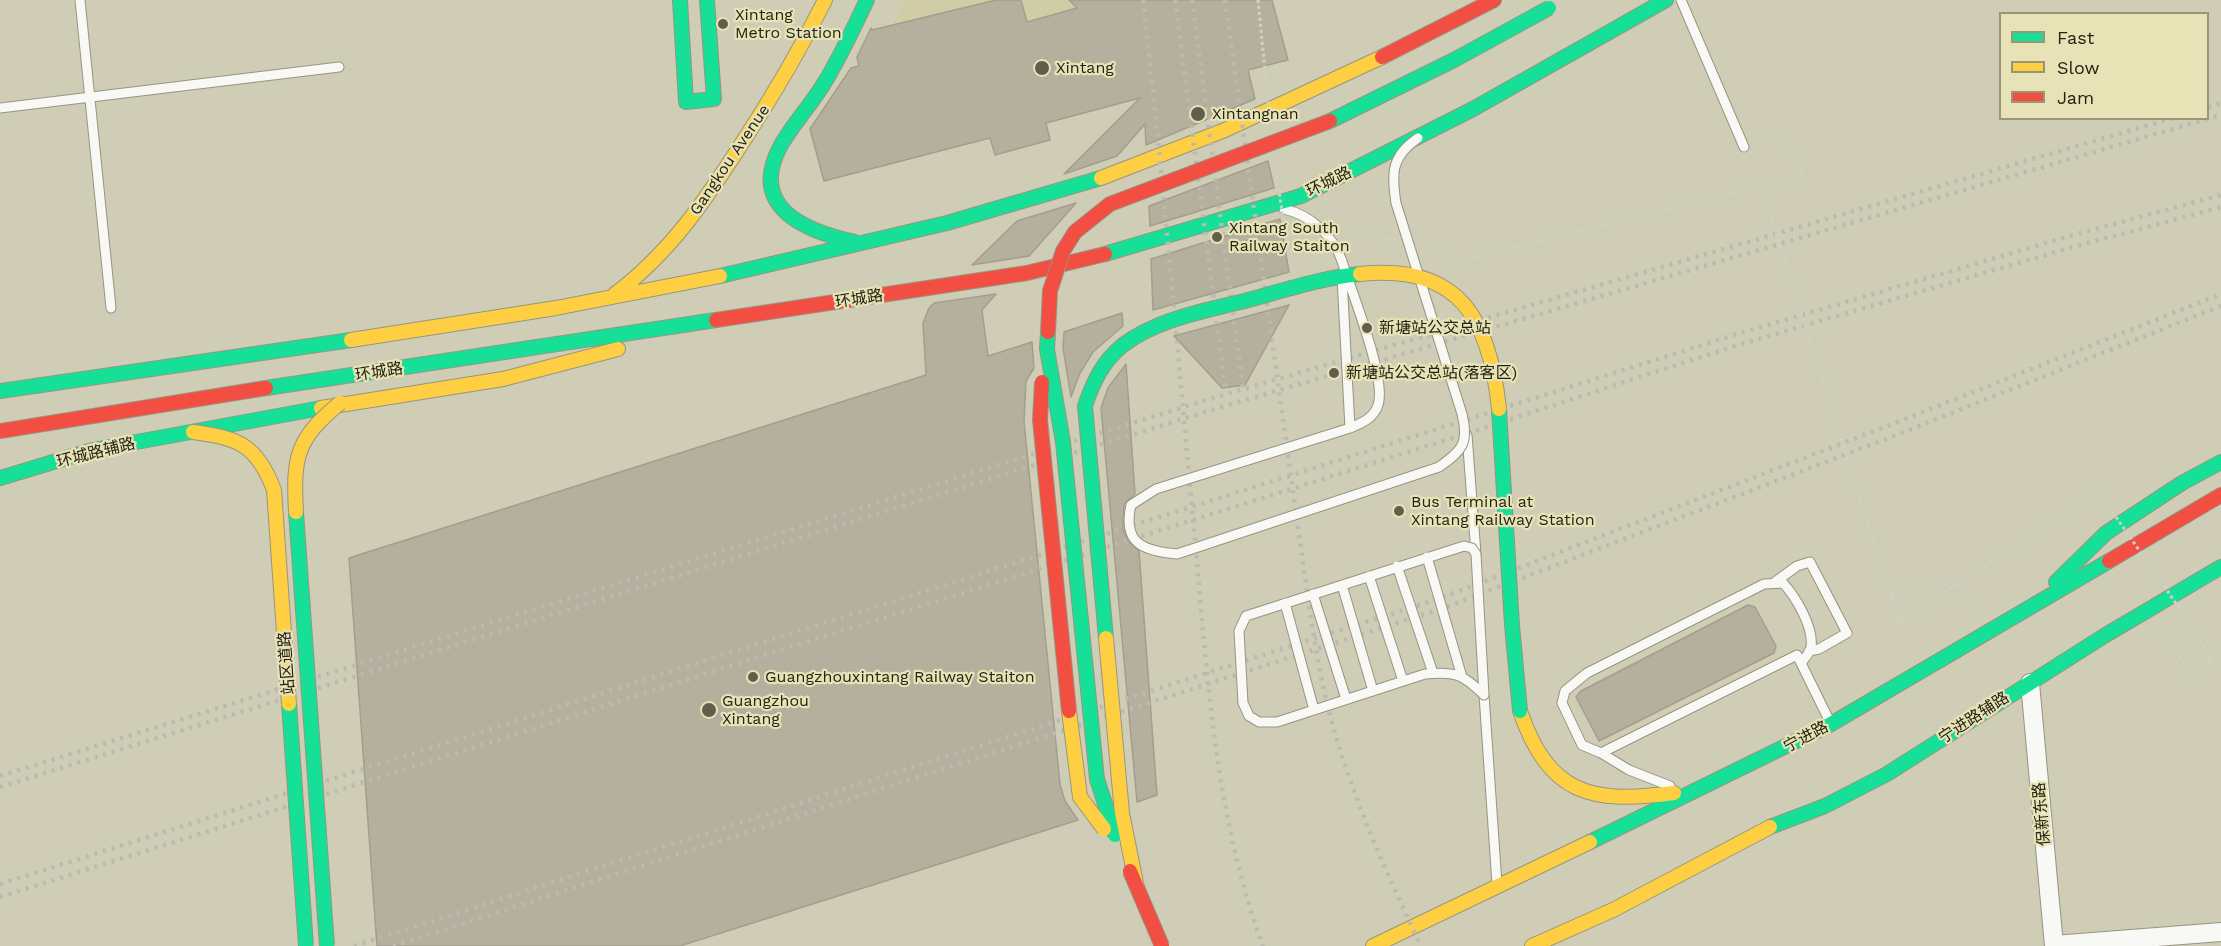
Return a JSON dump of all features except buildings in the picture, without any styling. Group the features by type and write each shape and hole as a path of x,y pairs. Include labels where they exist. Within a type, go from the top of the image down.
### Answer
{"street":[{"path":"680,0 686,102 714,99 707,0"},
{"name":"Gangkou Avenue","path":"609,298 653,265 714,187 796,56 825,0"},
{"name":"Gangkou Avenue","path":"864,244 820,235 791,220 778,205 774,194 772,172 776,155 831,72 867,0"},
{"path":"0,391 609,298 782,264 951,222 1130,168 1306,95 1494,0"},
{"path":"1122,851 1080,797 1076,782 1040,420 1050,291 1063,251 1076,232 1110,204 1127,196 1254,153 1322,125 1454,60 1562,0"},
{"name":"环城路","path":"0,431 205,397 1027,273 1132,248 1301,196 1418,138 1666,0"},
{"path":"796,56 808,72 831,72"},
{"path":"1063,442 1074,404 1109,356 1130,339 1152,326 1334,279 1373,273 1411,276 1427,280 1459,297 1480,327 1495,384 1520,711 1527,737 1539,758 1554,775 1576,789 1603,797 1638,799 1683,791 1732,775"},
{"name":"环城路辅路","path":"0,477 37,469 93,450 340,404 503,379 725,320"},
{"path":"1047,349 1063,442 1097,779 1101,798 1162,946"},
{"path":"1098,372 1089,389 1085,424 1122,813 1137,888"},
{"name":"站区道路","path":"327,946 296,509 296,468 304,436 314,424 340,404"},
{"name":"站区道路","path":"193,432 230,436 248,445 262,460 274,490 306,946"},
{"path":"24,456 93,450"},
{"path":"2034,606 2106,533 2182,483 2221,462"},
{"name":"宁进路","path":"1373,946 1732,775 1831,724 2221,495"},
{"name":"宁进路辅路","path":"1532,946 1613,910 1767,828 1825,806 1887,774 2030,683 2221,567"},
{"name":"保新东路","path":"2030,683 2054,946 2221,932"}],"lane":[{"path":"80,0 111,308"},
{"path":"1681,0 1744,147"},
{"path":"0,108 339,67"},
{"path":"1418,138 1403,148 1395,163 1393,181 1396,203 1467,435 1497,886"},
{"path":"1238,217 1275,207 1297,212 1320,227 1342,261 1377,370 1380,390 1378,405 1372,416 1350,428 1155,489 1131,505 1128,517 1129,532 1139,545 1177,554 1439,467 1457,454 1467,435"},
{"path":"1342,261 1350,428"},
{"path":"1476,554 1472,548 1464,546 1246,616 1239,631 1243,703 1249,716 1259,722 1277,722 1403,681 1433,673 1448,672 1462,676 1484,695"},
{"path":"1427,556 1462,676"},
{"path":"1775,582 1797,566 1810,562 1847,633 1836,641 1809,651"},
{"path":"1397,567 1433,673"},
{"path":"1369,576 1403,681"},
{"path":"1683,791 1629,770 1601,753 1582,745 1562,704 1565,691 1587,673 1764,584 1775,582 1783,583 1790,591 1810,632 1809,651 1801,663"},
{"path":"1342,585 1373,691"},
{"path":"1313,594 1346,699"},
{"path":"1285,603 1314,710"},
{"path":"1601,753 1797,655 1831,724"}],"path":[{"path":"1258,0 1270,125"},
{"path":"1416,244 1439,249 1461,261 1802,174 1788,137 1744,147"},
{"path":"1275,159 1288,252 1371,235 1405,242"},
{"path":"1761,186 1899,622 2098,491 2212,660 2191,674 2150,609"},
{"path":"1891,597 1956,579 1989,632"}],"shaded area":[{"path":"905,0 1192,0 870,80"}],"railway":[{"path":"1143,0 1215,741 1233,845 1246,896 1263,946"},
{"path":"1175,0 1226,392"},
{"path":"1192,0 1243,390"},
{"path":"1225,0 1317,656 1332,723 1353,788 1378,852 1421,946"},
{"path":"2209,107 2221,103"},
{"path":"2209,119 2221,115"},
{"path":"0,776 1216,397 2166,120"},
{"path":"0,787 1218,408 2204,120"},
{"path":"0,884 1734,335 2063,238 2221,195"},
{"path":"0,897 1462,435 1738,345 2066,249 2221,207"},
{"path":"354,946 1438,599 1890,425 2221,294"},
{"path":"393,946 1441,609 1894,436 2221,306"}],"traffic: fast":[{"path":"680,0 686,102 714,99 707,0"},
{"path":"855,242 817,231 800,223 786,213 776,200 771,185 772,167 781,145 829,75 867,0"},
{"path":"1105,254 1301,196 1473,109 1666,0"},
{"path":"1330,121 1454,60 1549,8"},
{"path":"720,276 947,223 1101,178"},
{"path":"1106,638 1085,406 1095,380 1104,365 1123,345 1167,322 1331,278 1360,274"},
{"path":"266,388 716,320"},
{"path":"1048,332 1047,349 1063,442 1097,779 1115,835"},
{"path":"0,391 351,340"},
{"path":"0,478 93,450 321,408"},
{"path":"1499,409 1512,625 1520,711"},
{"path":"2056,582 2106,533 2182,483 2221,462"},
{"path":"296,512 327,946"},
{"path":"1590,842 1831,724 2109,561"},
{"path":"1770,827 1825,806 1887,774 2104,636 2221,567"},
{"path":"289,704 306,946"}],"traffic: slow":[{"path":"615,294 654,260 702,203 776,88 825,0"},
{"path":"1101,178 1225,130 1382,57"},
{"path":"1360,274 1394,273 1423,278 1446,288 1464,304 1477,324 1488,349 1495,377 1499,409"},
{"path":"351,340 556,308 720,276"},
{"path":"321,408 503,379 618,349"},
{"path":"296,512 295,477 300,450 314,427 340,403"},
{"path":"193,432 223,437 244,446 261,463 274,490 289,704"},
{"path":"1106,638 1122,813 1137,888"},
{"path":"1069,711 1080,797 1104,829"},
{"path":"1520,711 1545,761 1560,777 1577,788 1596,794 1619,797 1674,793"},
{"path":"1532,946 1613,910 1770,827"},
{"path":"1373,946 1590,842"}],"traffic: jam":[{"path":"1382,57 1494,0"},
{"path":"1048,332 1050,291 1063,251 1075,232 1110,204 1330,121"},
{"path":"716,320 1027,273 1105,254"},
{"path":"1042,382 1040,420 1069,711"},
{"path":"0,431 266,388"},
{"path":"2109,561 2221,495"},
{"path":"1130,871 1162,946"}],"place":[{"name":"Xintang Metro Station","path":"723,24"},
{"name":"Xintang","path":"1042,68"},
{"name":"Xintangnan","path":"1198,114"},
{"name":"Xintang South Railway Staiton","path":"1217,237"},
{"name":"新塘站公交总站","path":"1367,328"},
{"name":"新塘站公交总站(落客区)","path":"1334,373"},
{"name":"Bus Terminal at Xintang Railway Station","path":"1399,511"},
{"name":"Guangzhouxintang Railway Staiton","path":"753,677"},
{"name":"Guangzhou Xintang","path":"709,710"}]}
